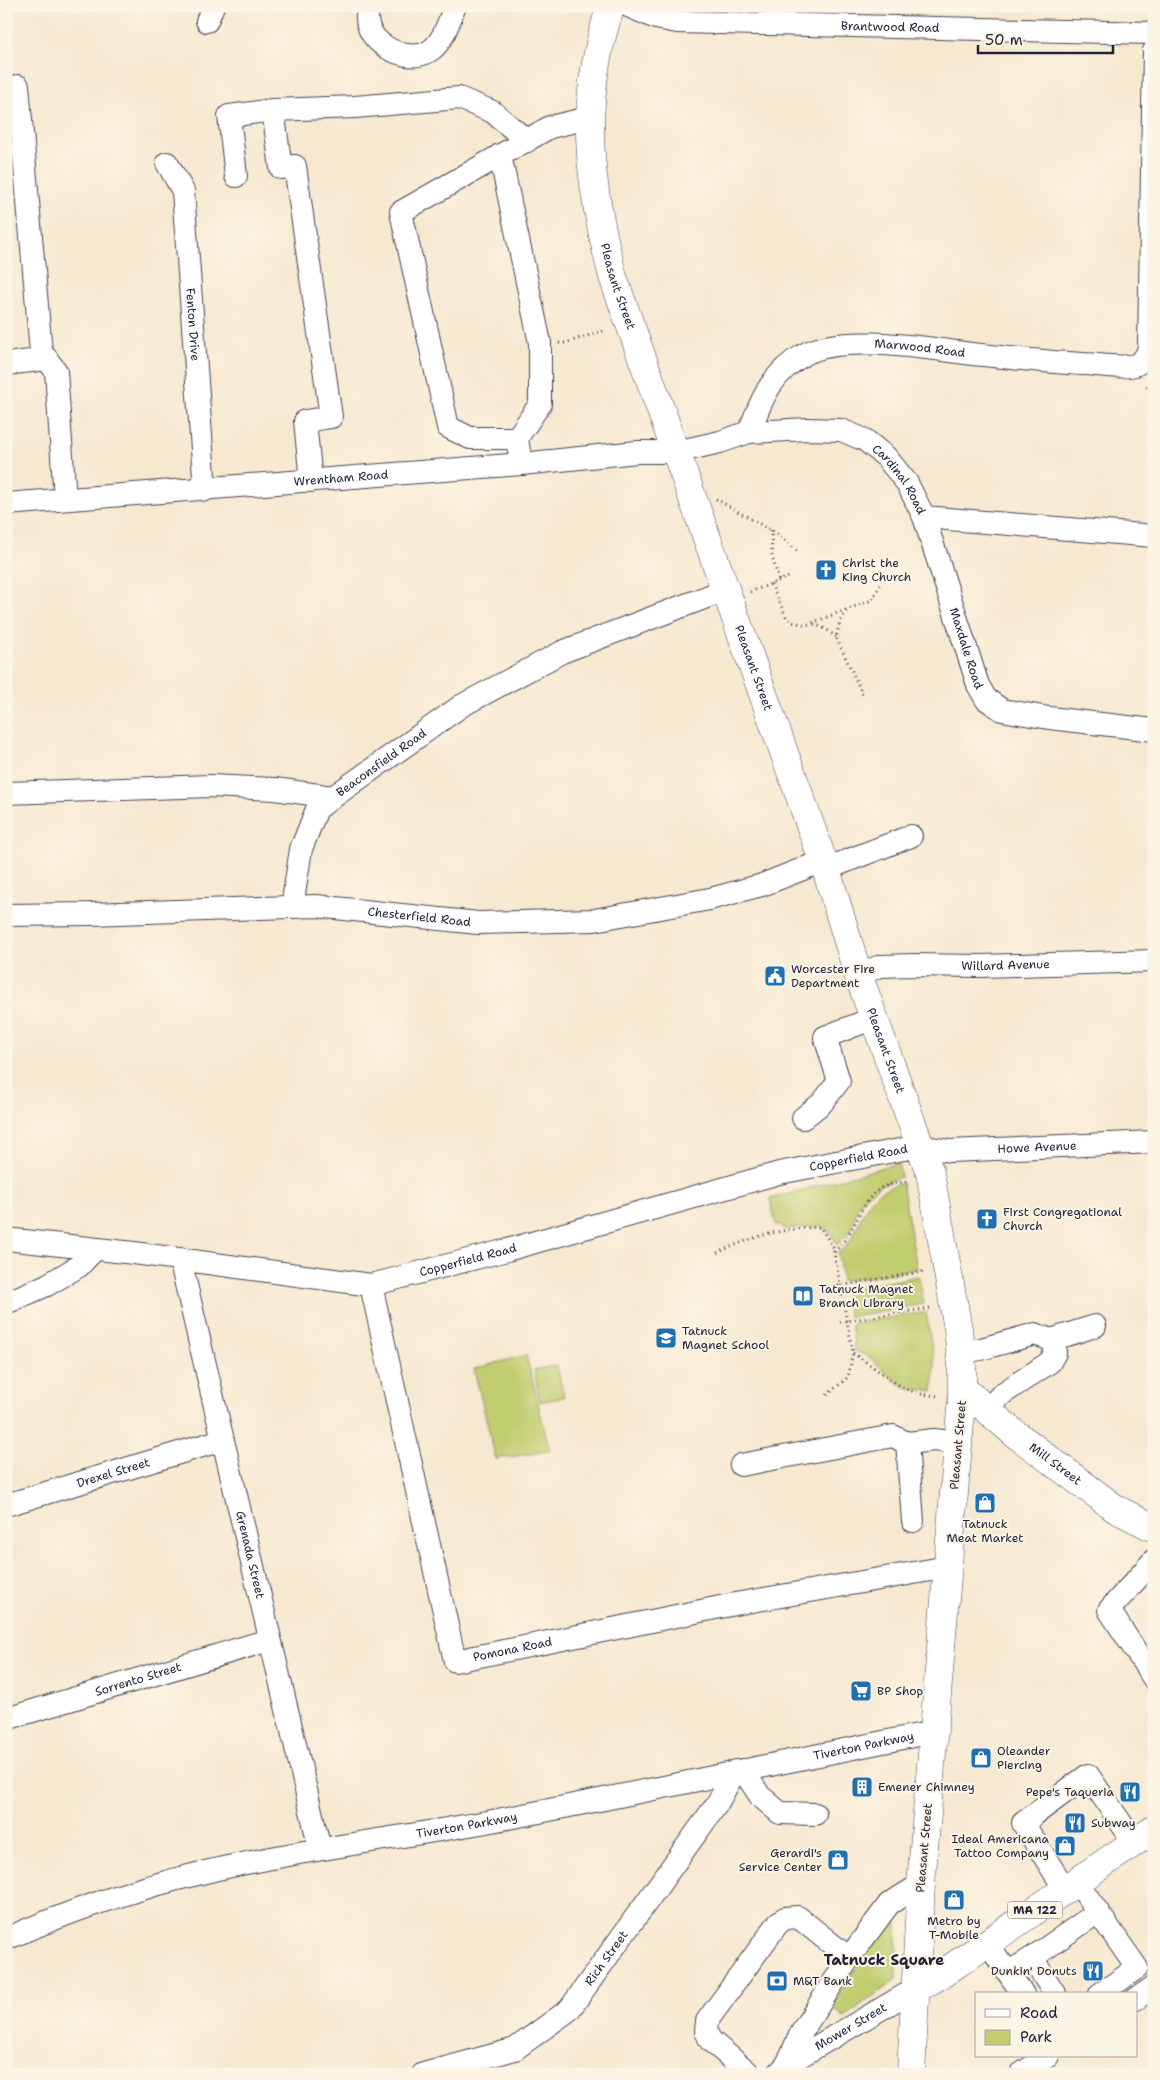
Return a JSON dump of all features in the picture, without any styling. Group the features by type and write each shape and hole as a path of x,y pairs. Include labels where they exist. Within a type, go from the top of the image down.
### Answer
{"main road":[{"name":"Pleasant Street","path":"611,6 601,34 595,61 590,118 592,179 598,217 612,277 676,452 735,592 858,974 931,1179 961,1352 950,1392 958,1443 921,1884 910,2074"},
{"name":"Mill Street","path":"950,1392 987,1410 1014,1433 1116,1509 1152,1525"},
{"name":"MA 122","path":"915,1989 942,1974 1144,1835"}],"street":[{"path":"370,6 368,10 368,23 373,36 381,45 413,56 422,55 433,49 441,38 455,6"},
{"name":"Brantwood Road","path":"628,6 656,18 677,22 1154,33"},
{"name":"Marwood Road","path":"749,432 759,405 776,377 807,353 832,346 853,343 895,345 1040,362 1135,365 1147,356 1149,348 1154,51"},
{"path":"18,86 41,352 56,371 65,499"},
{"path":"236,176 229,116 273,110 355,107 459,98 493,112 527,141"},
{"path":"273,110 281,168 295,166 331,418 305,421 311,480"},
{"path":"517,438 470,438 448,427 400,212 550,127 590,118"},
{"path":"500,155 540,342 540,404 517,438 522,464"},
{"name":"Fenton Drive","path":"167,163 184,191 205,490"},
{"path":"6,364 47,359"},
{"name":"Cardinal Road","path":"676,452 720,442 749,432 841,430 865,440 886,457 907,483 924,517 1154,536"},
{"name":"Wrentham Road","path":"6,504 522,464 637,452 676,452"},
{"name":"Maxdale Road","path":"924,517 978,685 986,699 1002,710 1049,718 1154,730"},
{"name":"Beaconsfield Road","path":"6,793 210,786 275,789 333,797 462,706 562,652 735,592"},
{"path":"292,908 301,849 317,809 333,797"},
{"name":"Chesterfield Road","path":"6,915 316,906 478,922 594,920 710,899 762,885 910,836"},
{"name":"Willard Avenue","path":"858,974 880,966 980,966 1154,961"},
{"path":"803,1118 822,1103 839,1080 825,1037 874,1018"},
{"name":"Howe Avenue","path":"920,1146 950,1151 1154,1142"},
{"name":"Copperfield Road","path":"6,1239 371,1285 516,1247 779,1173 920,1146"},
{"path":"6,1303 47,1285 79,1266 95,1249"},
{"name":"Grenada Street","path":"180,1260 320,1849"},
{"name":"Pomona Road","path":"371,1285 455,1661 735,1604 948,1567"},
{"path":"1051,1340 1095,1326"},
{"path":"961,1352 981,1349 1035,1334 1051,1340 1055,1346 1055,1353 1050,1362 1002,1394 987,1410"},
{"path":"741,1465 893,1436 907,1443 934,1440 958,1443"},
{"name":"Drexel Street","path":"6,1505 222,1440"},
{"path":"907,1443 913,1521"},
{"path":"1154,1560 1110,1610 1154,1679"},
{"name":"Sorrento Street","path":"6,1719 269,1640"},
{"name":"Tiverton Parkway","path":"6,1939 44,1922 111,1897 200,1873 320,1849 492,1821 933,1732"},
{"path":"739,1770 760,1796 780,1813 815,1814"},
{"name":"Rich Street","path":"423,2074 515,2049 569,2010 717,1804 739,1770"},
{"path":"1103,1992 1137,1968 1098,1912 1071,1885 1023,1823 1088,1775 1144,1835"},
{"name":"Mower Street","path":"783,2069 802,2031 849,1958 889,1904 921,1884"},
{"path":"1009,1972 1098,1912"},
{"path":"750,2074 710,2040 706,2031 707,2021 779,1922 785,1918 798,1917 849,1958"},
{"path":"987,1942 1022,1992"},
{"path":"1032,1958 1054,1992"},
{"path":"1138,1998 1154,1988"},
{"name":"Mower Street","path":"783,2069 915,1989"},
{"path":"1022,2074 1045,2058"}],"path":[{"path":"554,343 565,343 606,330"},
{"path":"1147,388 1154,379"},
{"path":"710,495 771,530 791,544 797,552"},
{"path":"771,530 772,556 779,581"},
{"path":"735,592 772,584 791,576"},
{"path":"772,584 786,616 799,625 813,624 872,600 880,585"},
{"path":"836,637 840,622 847,610"},
{"path":"813,624 826,629 836,637 863,695"},
{"path":"834,1253 845,1244 862,1210 880,1189 907,1181"},
{"path":"717,1253 752,1237 794,1228 820,1227 833,1246 853,1354 848,1376 827,1395"},
{"path":"833,1286 947,1267"},
{"path":"840,1322 930,1308"},
{"path":"853,1354 869,1363 902,1388 920,1394 950,1392"}],"green space":[{"path":"898,1163 901,1177 880,1185 866,1196 858,1207 850,1231 837,1245 832,1235 821,1226 783,1229 782,1225 776,1225 770,1199"},
{"path":"902,1183 917,1269 842,1281 838,1253 850,1241 866,1208 877,1194 889,1187"},
{"path":"919,1276 924,1304 849,1317 844,1290"},
{"path":"926,1312 935,1366 933,1391 906,1387 893,1379 876,1362 855,1351 851,1324"},
{"path":"526,1355 550,1451 496,1459 474,1369"},
{"path":"557,1365 564,1397 540,1402 534,1370"},
{"name":"Tatnuck Square","path":"897,1918 897,1979 844,2017 831,2007 882,1928"}],"place":[{"name":"Christ the King Church","path":"826,570"},
{"name":"Worcester Fire Department","path":"775,976"},
{"name":"First Congregational Church","path":"987,1219"},
{"name":"Tatnuck Magnet Branch Library","path":"803,1296"},
{"name":"Tatnuck Magnet School","path":"666,1338"},
{"name":"Tatnuck Meat Market","path":"985,1503"},
{"name":"BP Shop","path":"861,1691"},
{"name":"Oleander Piercing","path":"981,1758"},
{"name":"Emener Chimney","path":"862,1787"},
{"name":"Pepe's Taqueria","path":"1130,1792"},
{"name":"Subway","path":"1075,1823"},
{"name":"Ideal Americana Tattoo Company","path":"1065,1846"},
{"name":"Gerardi's Service Center","path":"838,1860"},
{"name":"Metro by T-Mobile","path":"954,1900"},
{"name":"Dunkin' Donuts","path":"1093,1971"},
{"name":"M&T Bank","path":"777,1981"}],"district":[{"name":"Tatnuck Square","path":"884,1960"}]}
